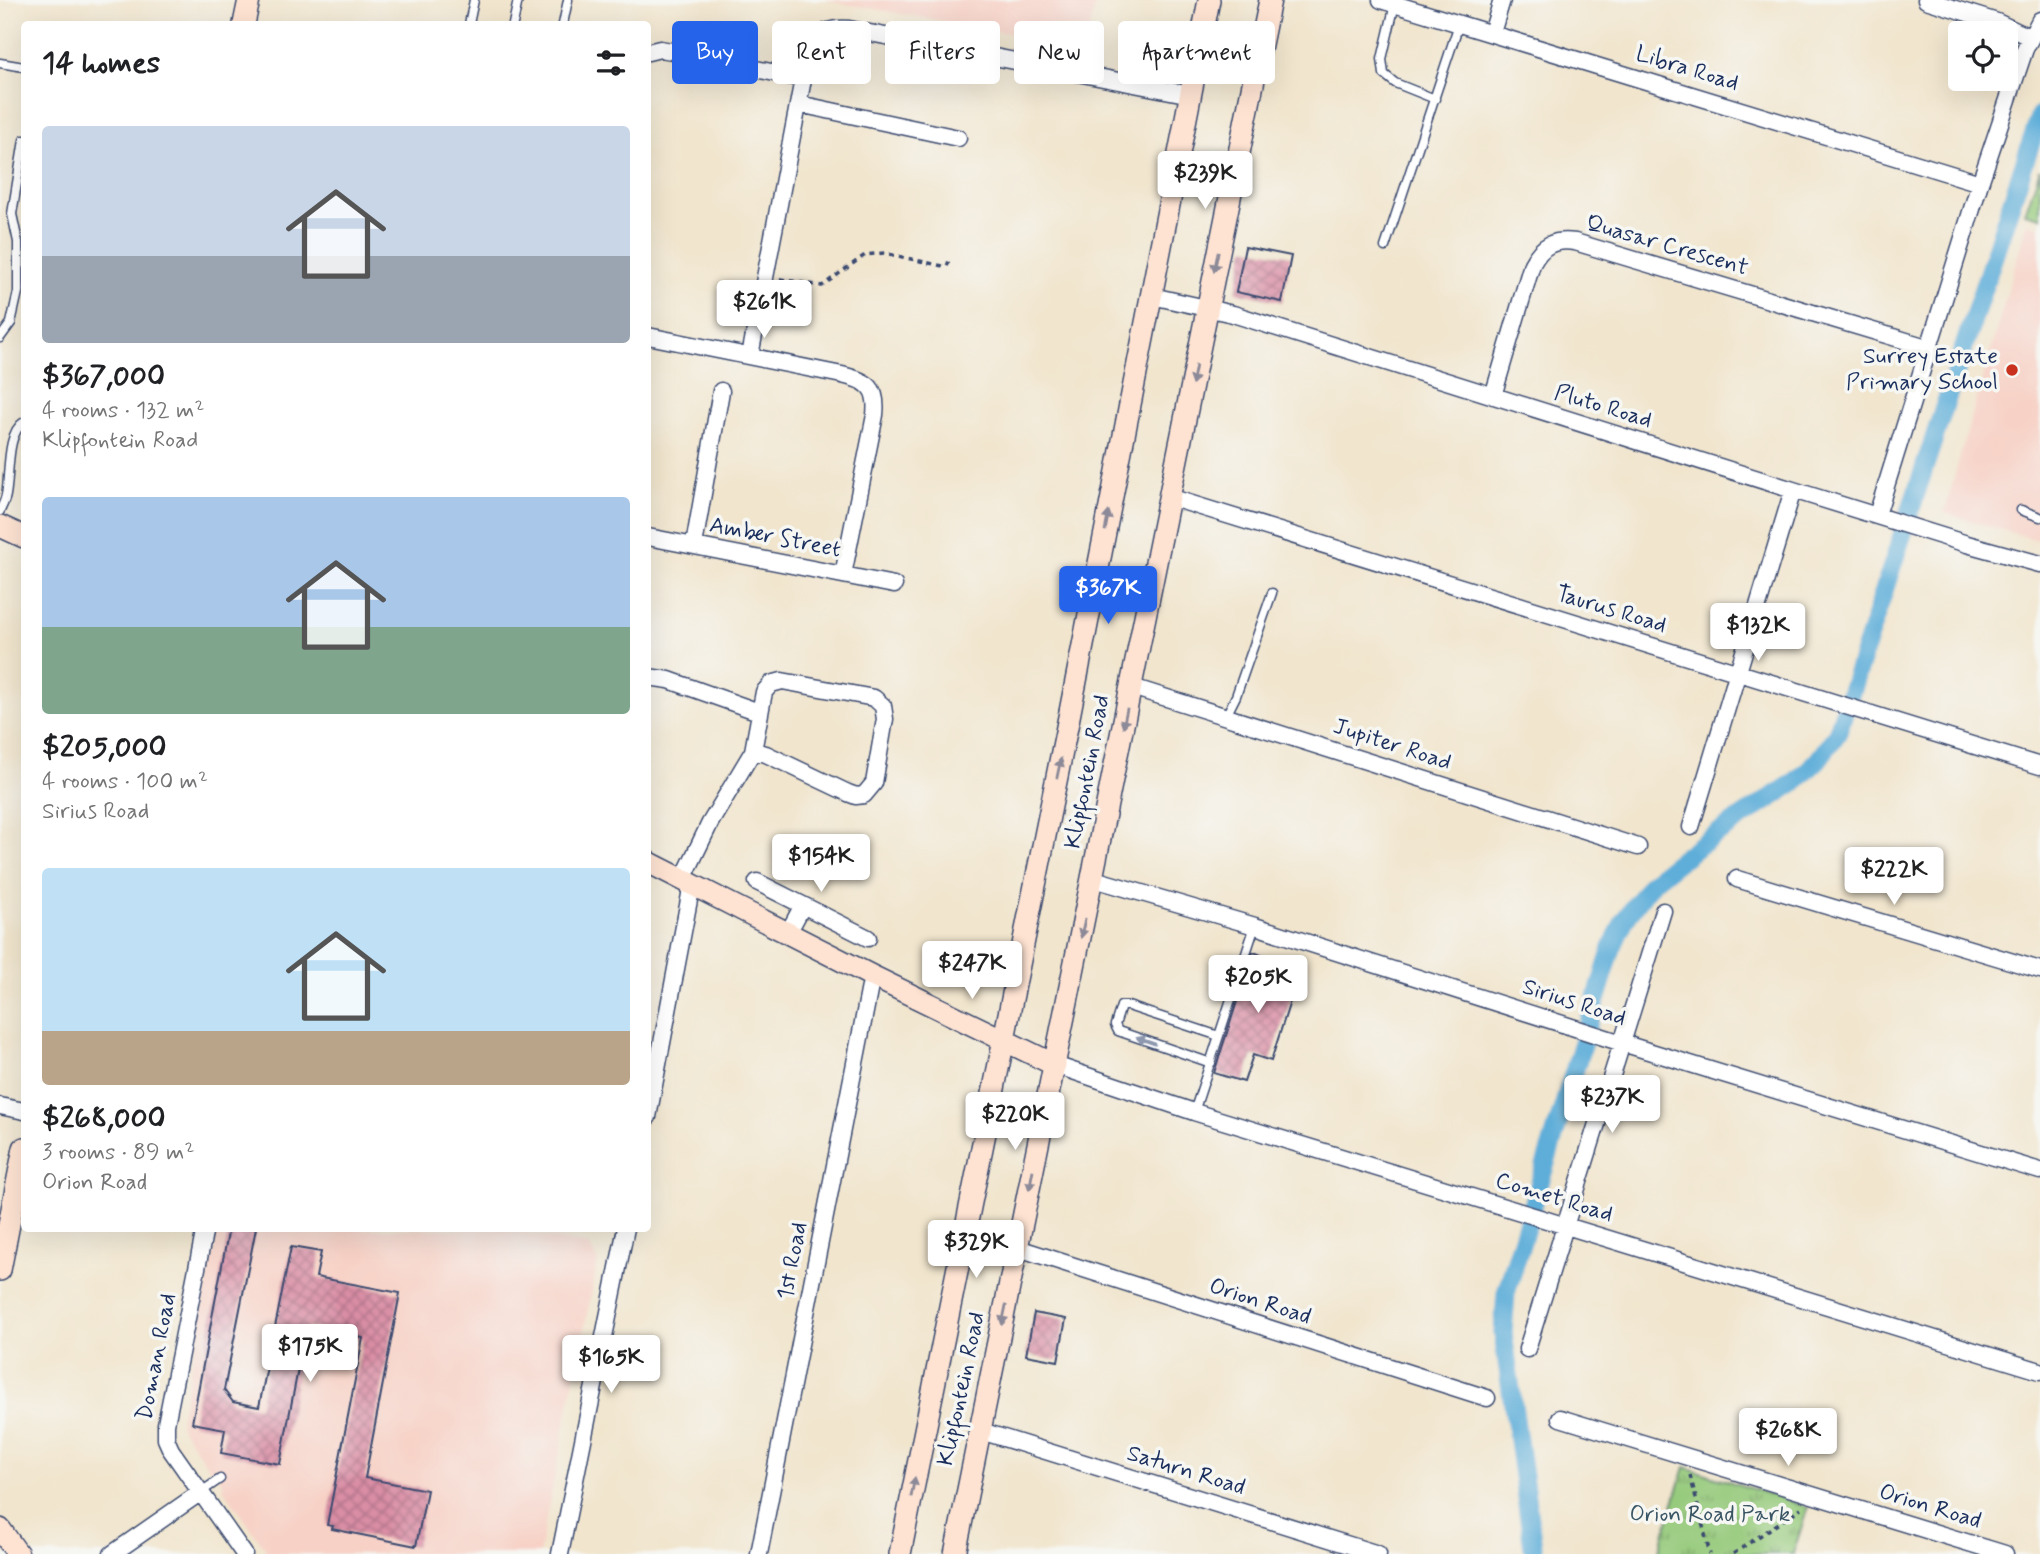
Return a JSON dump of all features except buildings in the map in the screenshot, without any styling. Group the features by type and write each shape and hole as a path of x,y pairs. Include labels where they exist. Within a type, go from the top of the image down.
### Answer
{"main road":[{"path":"245,21 249,0"},
{"name":"Klipfontein Road","path":"900,1554 1005,1039 1209,0"},
{"name":"Klipfontein Road","path":"955,1554 1094,879 1269,0"},
{"path":"0,526 21,536"},
{"path":"651,864 1055,1065"},
{"path":"0,1270 21,1163"},
{"path":"0,1529 18,1554"}],"street":[{"path":"1492,33 1502,0"},
{"path":"1926,0 1997,22 2029,37"},
{"name":"Libra Road","path":"1388,2 1980,183"},
{"path":"1877,515 1980,183 2029,37 2040,20"},
{"path":"871,34 1191,94"},
{"path":"651,51 660,49 672,51 772,72"},
{"path":"750,356 802,84"},
{"path":"799,104 958,138"},
{"name":"Quasar Crescent","path":"1493,396 1532,264 1540,251 1556,241 1575,242 1930,348"},
{"name":"Pluto Road","path":"1152,296 1207,308 1967,544 2040,564"},
{"path":"651,337 842,375 867,384 876,403 875,415 843,575"},
{"path":"694,545 721,391"},
{"path":"1691,827 1793,490"},
{"name":"Taurus Road","path":"1169,497 2040,766"},
{"name":"Amber Street","path":"651,538 894,585"},
{"path":"651,677 668,680 759,712"},
{"path":"651,1099 688,882 710,824 753,751 764,692 771,684 782,681 874,698 883,706 885,719 874,783 864,795 848,793 766,754 753,751"},
{"name":"Jupiter Road","path":"1132,687 1638,846"},
{"name":"Sirius Road","path":"1094,879 1255,926 1622,1043 2040,1171"},
{"path":"1737,879 2040,970"},
{"path":"757,882 868,938"},
{"path":"788,933 803,905"},
{"path":"1527,1349 1663,911"},
{"name":"1st Road","path":"759,1554 872,976"},
{"name":"Comet Road","path":"1055,1065 1194,1112 2040,1371"},
{"path":"0,1106 21,1110"},
{"name":"Doman Road","path":"204,1232 165,1432 171,1450 244,1554"},
{"path":"560,1554 623,1232"},
{"name":"Orion Road","path":"1018,1248 1487,1398"},
{"name":"Orion Road","path":"1560,1418 2006,1554"},
{"name":"Saturn Road","path":"981,1431 1378,1554"},
{"path":"112,1554 201,1492"}],"lane":[{"path":"470,21 474,0"},
{"path":"514,21 518,0"},
{"path":"564,21 568,0"},
{"path":"1388,2 1382,59 1384,74 1395,83 1435,99"},
{"path":"1385,247 1460,24"},
{"path":"0,63 21,66"},
{"path":"0,338 11,323 18,292 21,243 12,214 21,158"},
{"path":"0,511 6,496 13,436 21,424"},
{"path":"2021,510 2040,517"},
{"path":"1226,716 1236,696 1272,593"},
{"path":"1194,1112 1255,926"},
{"path":"1210,1063 1118,1031 1115,1025 1119,1010 1121,1006 1128,1006 1219,1036"},
{"path":"201,1492 220,1479"}],"path":[{"path":"765,276 822,286 864,255 884,253 947,267 950,257"},
{"path":"1695,1459 1690,1475 1710,1554"},
{"path":"1733,1554 1817,1496"}],"shaded area":[{"path":"824,0 1096,0 1092,21 1014,21 1014,34 1000,32 1000,21 941,21"},
{"name":"Surrey Estate Primary School","path":"2027,223 2040,227 2040,541 1944,513"},
{"path":"217,1232 521,1232 588,1245 598,1260 539,1554 269,1554 222,1487 224,1485 217,1474 214,1475 179,1425"}],"green space":[{"path":"2040,169 2040,217 2025,213"},
{"name":"Orion Road Park","path":"1685,1467 1808,1507 1793,1554 1658,1554"}],"waterway":[{"path":"1534,1554 1503,1333 1506,1293 1612,948 1625,919 1652,882 1697,847 1795,782 1818,760 1837,734 2040,115"}],"place":[{"name":"Surrey Estate Primary School","path":"2012,370"}]}
